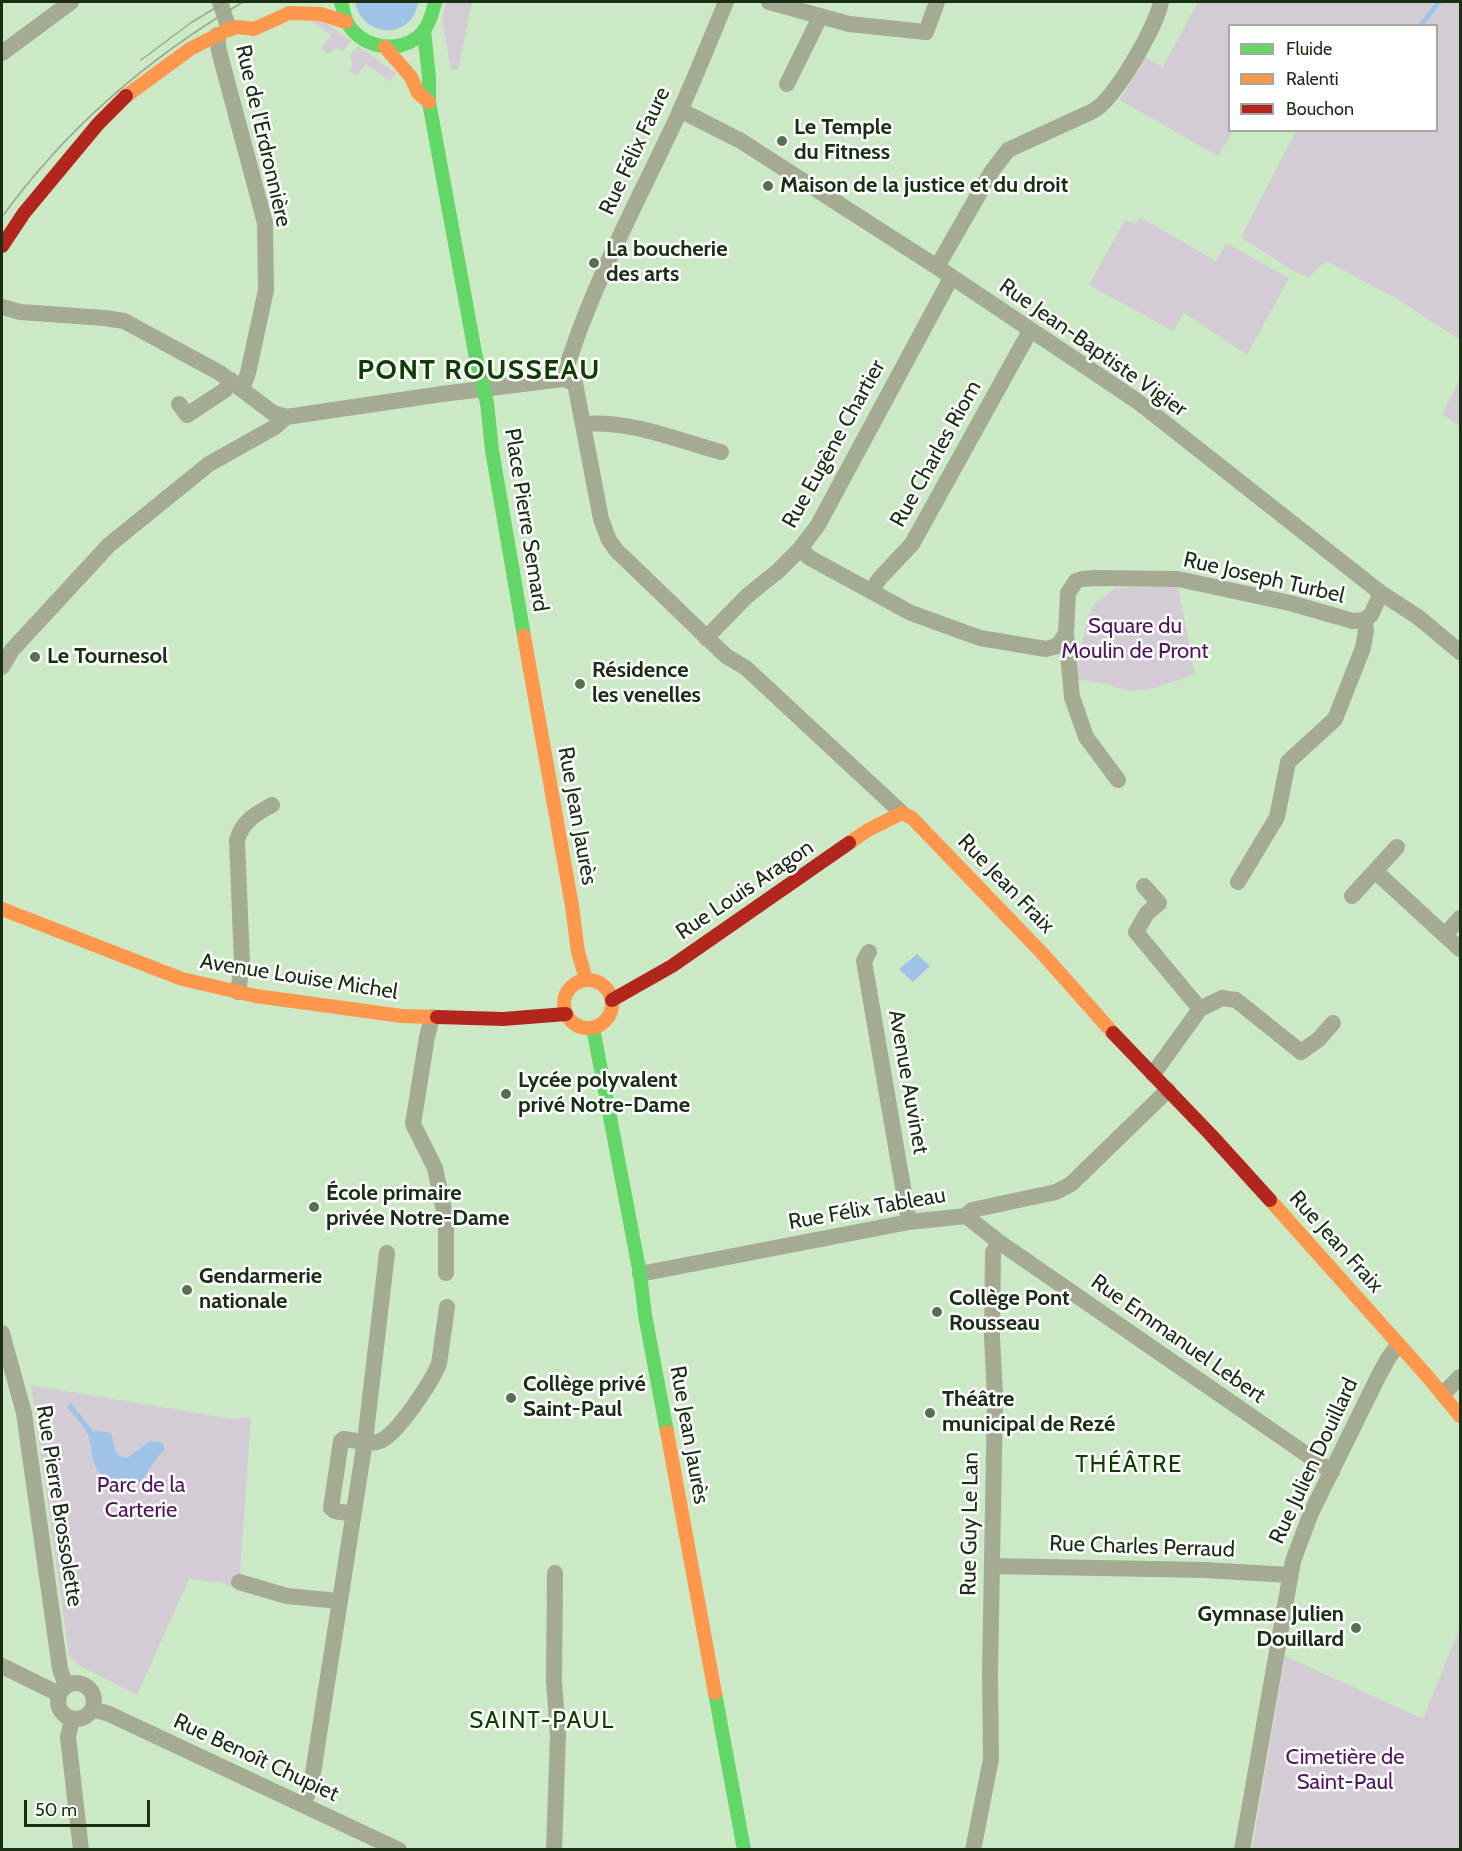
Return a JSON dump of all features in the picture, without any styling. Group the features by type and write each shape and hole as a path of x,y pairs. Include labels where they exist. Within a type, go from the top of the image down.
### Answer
{"street":[{"path":"2,53 71,2"},
{"name":"Rue de l'Erdronnière","path":"220,2 228,30 219,51 265,223 266,290 248,373 237,384"},
{"path":"341,2 346,22 358,37 375,46 385,47 406,44 424,31 433,14 435,2"},
{"name":"Rue Félix Faure","path":"562,379 589,300 680,110 726,2"},
{"path":"769,2 820,17 868,27 926,32 937,2"},
{"path":"936,267 992,171 1008,150 1101,107 1110,97 1142,45 1161,2"},
{"path":"228,30 254,29 289,14 305,12 321,14 346,22"},
{"path":"2,246 24,213 98,124 115,107 169,63 228,30 249,15"},
{"path":"787,84 820,17"},
{"name":"Place Pierre Semard","path":"424,31 432,91 429,102 483,389 528,659"},
{"path":"385,47 411,77 418,93 429,102"},
{"name":"Rue Jean-Baptiste Vigier","path":"680,110 741,141 1137,401 1381,593 1418,617 1461,652"},
{"name":"Rue Eugène Chartier","path":"706,638 800,549 818,525 951,278"},
{"path":"2,307 20,312 124,321 197,359 237,384 273,413 286,417 562,379"},
{"name":"Rue Charles Riom","path":"871,591 912,544 1030,331"},
{"name":"Rue Jean Fraix","path":"562,379 575,383 601,519 609,540 626,561 726,656 746,668 902,813 912,818 1168,1090 1461,1416"},
{"path":"179,404 188,415 237,384"},
{"path":"2,667 7,652 109,545 209,464 275,427 286,417"},
{"path":"584,424 598,423 634,428 721,452"},
{"path":"800,549 810,558 911,613 980,638 1046,650 1057,646 1066,633"},
{"name":"Rue Joseph Turbel","path":"1118,780 1088,742 1072,697 1066,633 1068,593 1076,581 1085,579 1178,579 1290,603 1353,621 1364,620 1371,615 1381,593"},
{"path":"1238,882 1277,817 1288,762 1335,719 1363,648 1366,630 1364,620"},
{"name":"Rue Jean Jaurès","path":"528,659 572,906 575,937 581,968 586,979"},
{"path":"238,992 242,964 237,840 241,828 250,817 272,805"},
{"name":"Rue Louis Aragon","path":"612,1000 672,966 868,830 902,813"},
{"path":"1352,896 1397,847"},
{"path":"1375,871 1461,949"},
{"path":"1144,886 1159,903 1147,913 1136,932 1200,1009"},
{"name":"Avenue Louise Michel","path":"2,909 156,970 182,979 238,992 402,1016 503,1019 566,1014"},
{"path":"1445,935 1461,918"},
{"name":"Avenue Auvinet","path":"869,952 864,961 909,1222"},
{"path":"586,979 603,984 612,1000 611,1011 606,1020 592,1028 577,1025 566,1014 564,1002 567,992 572,986 586,979"},
{"path":"1153,1074 1200,1009 1222,998 1236,1000 1301,1052 1319,1039 1333,1023"},
{"path":"432,1017 413,1124 435,1168 446,1220 446,1273"},
{"name":"Rue Jean Jaurès","path":"592,1028 640,1274 647,1327 744,1850"},
{"name":"Rue Félix Tableau","path":"640,1274 909,1222 966,1216 972,1210 1064,1188 1168,1090"},
{"path":"966,1216 999,1242"},
{"name":"Rue Emmanuel Lebert","path":"999,1242 1332,1472"},
{"name":"Rue Guy Le Lan","path":"973,1850 991,1759 995,1397 992,1337 993,1252 999,1242"},
{"path":"304,1804 312,1779 365,1441 387,1253"},
{"path":"353,1514 335,1511 331,1508 341,1441 344,1438 374,1443 382,1441 392,1433 440,1364 447,1306"},
{"name":"Rue Pierre Brossolette","path":"2,1333 24,1413 62,1690"},
{"name":"Rue Julien Douillard","path":"1242,1850 1290,1575 1302,1535 1379,1375 1398,1345"},
{"path":"1443,1394 1461,1377"},
{"name":"Rue Charles Perraud","path":"992,1566 1205,1570 1290,1575"},
{"path":"554,1850 558,1735 554,1681 555,1573"},
{"path":"239,1582 287,1596 339,1601"},
{"path":"2,1666 62,1690 79,1683 86,1685 94,1694 93,1710 88,1716 72,1719 62,1712 58,1701 62,1690"},
{"name":"Rue Benoît Chupiet","path":"93,1710 107,1713 399,1850"},
{"path":"72,1719 68,1737 81,1850"}],"green space":[{"path":"447,2 472,2 458,70 451,70 442,18"},
{"path":"1196,2 1460,2 1460,340 1399,300 1326,261 1308,278 1241,237 1295,132 1438,132 1438,24 1228,24 1228,132 1232,132 1218,156 1120,100 1145,57 1163,67"},
{"path":"307,18 322,20 351,41 344,50 335,49 328,54 321,48 331,35"},
{"path":"358,46 396,73 390,81 366,64 357,76 350,71 352,63 350,55"},
{"path":"1140,217 1216,261 1226,243 1289,278 1247,355 1184,313 1173,331 1089,285 1125,220 1135,224"},
{"path":"1460,379 1460,426 1442,414"},
{"name":"Square du Moulin de Pront","path":"1178,586 1195,674 1145,690 1121,689 1094,682 1073,682 1087,621 1094,604 1115,588"},
{"name":"Parc de la Carterie","path":"31,1385 232,1419 251,1417 239,1589 222,1583 189,1579 137,1695 78,1665 69,1656"},
{"name":"Cimetière de Saint-Paul","path":"1460,1627 1460,1849 1252,1849 1285,1656 1423,1719"}],"water":[{"path":"355,2 418,2 414,14 407,23 387,30 367,23"},
{"path":"917,954 930,966 913,982 899,969"},
{"path":"71,1403 92,1430 111,1433 116,1452 122,1457 127,1458 150,1441 162,1442 165,1450 139,1482 124,1487 111,1483 96,1467 87,1433 67,1407"}],"waterway":[{"path":"1422,24 1439,2"}],"tram line":[{"path":"141,60 192,22 225,2"},
{"path":"2,217 54,153 111,97 174,47 243,2"}],"traffic: fast":[{"path":"341,2 346,20 359,37 369,42 389,46 410,42 419,36 428,24 435,2"},
{"path":"424,31 429,102 476,358 487,403 492,450 524,636"},
{"path":"593,1028 640,1274 645,1315 667,1432"},
{"path":"715,1693 744,1850"}],"traffic: slow":[{"path":"126,96 190,49 229,29 238,27 254,29 289,13 321,14 346,22"},
{"path":"385,47 411,77 418,93 429,102"},
{"path":"524,636 572,906 578,952 586,979"},
{"path":"849,843 868,830 902,813 912,818 1042,953 1113,1033"},
{"path":"2,909 182,979 256,996 402,1016 437,1017"},
{"path":"583,980 593,980 608,990 612,1004 608,1018 602,1024 593,1028 583,1028 568,1018 564,1009 564,999 574,984 583,980"},
{"path":"1270,1200 1460,1416"},
{"path":"667,1432 715,1693"}],"traffic: jam":[{"path":"2,246 24,213 98,124 126,96"},
{"path":"612,1000 672,966 849,843"},
{"path":"437,1017 503,1019 566,1014"},
{"path":"1113,1033 1270,1200"}],"place":[{"name":"Le Temple du Fitness","path":"782,141"},
{"name":"Maison de la justice et du droit","path":"768,186"},
{"name":"La boucherie des arts","path":"594,263"},
{"name":"Le Tournesol","path":"35,657"},
{"name":"Résidence les venelles","path":"580,684"},
{"name":"Lycée polyvalent privé Notre-Dame","path":"506,1094"},
{"name":"École primaire privée Notre-Dame","path":"314,1207"},
{"name":"Gendarmerie nationale","path":"187,1290"},
{"name":"Collège Pont Rousseau","path":"937,1312"},
{"name":"Collège privé Saint-Paul","path":"511,1398"},
{"name":"Théâtre municipal de Rezé","path":"930,1413"},
{"name":"Gymnase Julien Douillard","path":"1356,1628"}],"district":[{"name":"PONT ROUSSEAU","path":"479,371"},
{"name":"THÉÂTRE","path":"1129,1465"},
{"name":"SAINT-PAUL","path":"542,1721"}]}
